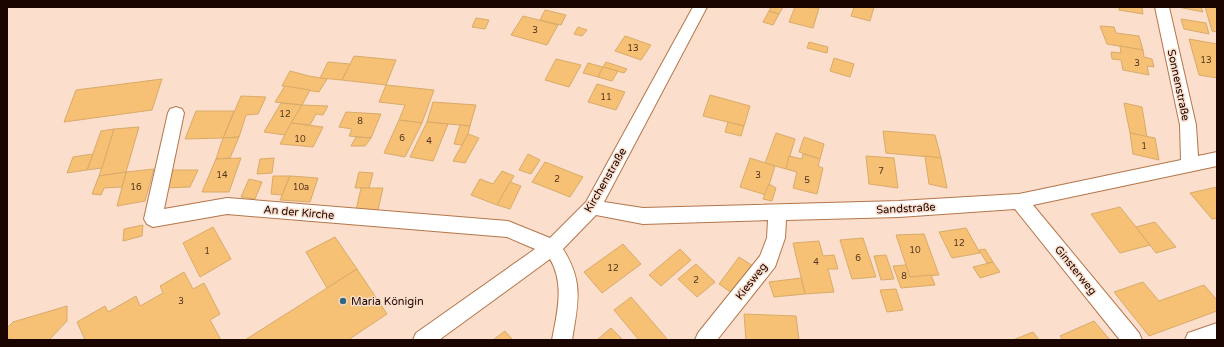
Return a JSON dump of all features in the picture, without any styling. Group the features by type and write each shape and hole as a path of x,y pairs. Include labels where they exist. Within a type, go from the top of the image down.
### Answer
{"street":[{"name":"Kirchenstraße","path":"423,340 552,247 574,227 592,207 700,7"},
{"name":"Sonnenstraße","path":"1162,7 1188,125 1190,164"},
{"name":"An der Kirche","path":"176,114 153,219 227,206 508,229 552,247"},
{"name":"Sandstraße","path":"592,207 643,216 777,214 899,209 1019,201 1217,159"},
{"name":"Ginsterweg","path":"1019,201 1132,340"},
{"name":"Kiesweg","path":"704,340 768,261 776,238 777,214"},
{"path":"552,247 565,268 569,299 562,340"},
{"path":"1196,340 1217,332"}],"building":[{"path":"771,7 783,7 779,14 769,11"},
{"path":"795,7 819,8 813,28 789,22"},
{"path":"854,7 874,7 870,21 851,16"},
{"path":"1119,7 1142,7 1143,14 1119,10"},
{"path":"1178,7 1201,7 1203,12"},
{"path":"1205,7 1217,7 1217,32 1212,31"},
{"path":"545,10 566,15 561,25 540,20"},
{"path":"769,11 779,14 773,25 763,22"},
{"path":"523,16 558,25 547,45 511,35"},
{"path":"476,18 489,20 485,29 472,27"},
{"path":"1181,19 1206,23 1209,34 1184,29"},
{"path":"1100,26 1114,27 1116,33 1139,36 1143,50 1107,44"},
{"path":"578,27 587,30 582,36 574,34"},
{"path":"625,36 651,45 641,60 615,51"},
{"path":"1189,39 1217,44 1217,78 1199,75"},
{"path":"809,42 828,47 827,53 807,48"},
{"path":"1120,46 1143,50 1144,57 1152,59 1154,67 1147,66 1149,75 1123,70 1121,60 1112,59 1111,52 1121,53"},
{"path":"354,56 396,60 386,85 342,80"},
{"path":"834,58 854,64 850,77 830,71"},
{"path":"556,59 581,65 569,87 545,80"},
{"path":"328,62 350,64 342,80 320,78"},
{"path":"606,62 627,69 624,73 603,67"},
{"path":"588,63 603,67 598,77 583,73"},
{"path":"603,67 618,71 612,81 598,77"},
{"path":"290,71 327,79 319,92 282,86"},
{"path":"162,79 152,110 64,122 76,90"},
{"path":"597,84 625,92 616,110 588,102"},
{"path":"386,85 434,90 422,123 399,120 405,105 379,102"},
{"path":"285,86 310,90 302,105 275,102"},
{"path":"710,95 750,106 744,126 703,116"},
{"path":"241,96 266,97 258,114 246,115 239,137 223,138"},
{"path":"433,102 476,105 470,126 427,122"},
{"path":"281,103 302,105 285,135 264,132"},
{"path":"1124,103 1142,107 1147,137 1130,133"},
{"path":"302,105 328,106 323,115 316,114 310,125 291,123"},
{"path":"196,111 234,111 223,138 185,139"},
{"path":"346,112 381,114 371,138 349,136 352,129 339,127"},
{"path":"399,120 422,123 405,157 384,153"},
{"path":"427,122 448,124 433,161 410,157"},
{"path":"728,122 744,126 741,136 725,132"},
{"path":"291,123 323,127 313,147 280,144"},
{"path":"460,125 470,126 468,134 462,145 454,144"},
{"path":"139,127 126,172 99,176 114,129"},
{"path":"114,129 102,168 87,170 101,131"},
{"path":"883,131 935,135 941,158 886,153"},
{"path":"776,133 795,139 786,169 765,163"},
{"path":"1130,133 1155,138 1159,160 1133,154"},
{"path":"468,134 479,138 465,163 453,161"},
{"path":"239,137 230,158 216,159 223,138"},
{"path":"356,137 371,138 365,146 351,146"},
{"path":"804,137 824,144 820,159 799,152"},
{"path":"93,154 87,170 67,173 73,157"},
{"path":"528,154 540,160 531,174 519,170"},
{"path":"803,154 820,159 818,166 823,168 817,194 793,188 797,172 786,169 789,156 802,159"},
{"path":"866,156 894,158 898,188 869,184"},
{"path":"925,156 941,158 947,188 929,184"},
{"path":"241,158 229,192 202,192 216,159"},
{"path":"274,158 272,173 257,174 260,159"},
{"path":"750,158 775,166 766,195 740,187"},
{"path":"545,162 583,177 570,197 532,182"},
{"path":"154,169 145,201 117,206 126,172"},
{"path":"172,170 198,170 190,187 166,188"},
{"path":"502,171 514,176 497,205 471,195 480,179 493,184"},
{"path":"126,172 122,187 104,188 101,195 92,194 99,176"},
{"path":"359,172 373,173 369,188 355,188"},
{"path":"273,176 290,176 282,195 271,194"},
{"path":"290,176 318,178 310,202 280,200"},
{"path":"249,179 262,182 255,199 241,197"},
{"path":"510,182 521,186 510,209 497,205"},
{"path":"769,184 776,188 772,201 763,199"},
{"path":"1217,187 1217,218 1212,219 1190,193"},
{"path":"361,188 383,188 378,210 356,210"},
{"path":"1120,207 1150,245 1120,253 1091,214"},
{"path":"1155,222 1176,247 1156,253 1136,227"},
{"path":"143,225 142,236 123,241 124,229"},
{"path":"213,227 231,259 200,277 183,243"},
{"path":"966,228 980,253 952,258 939,232"},
{"path":"924,234 939,275 910,277 896,235"},
{"path":"335,237 357,269 327,288 306,252"},
{"path":"863,238 876,277 852,279 840,240"},
{"path":"819,241 823,256 834,255 838,269 828,269 834,292 805,294 793,243"},
{"path":"623,244 641,264 602,293 584,272"},
{"path":"680,249 691,260 661,286 649,275"},
{"path":"985,249 993,262 987,263 979,250"},
{"path":"886,255 894,279 881,280 874,256"},
{"path":"739,257 753,266 732,293 719,284"},
{"path":"993,262 1000,272 980,278 973,267"},
{"path":"696,264 715,282 697,297 678,279"},
{"path":"906,265 910,277 931,275 935,285 901,288 893,266"},
{"name":"Maria Königin","path":"357,269 387,314 348,340 245,340"},
{"path":"184,272 193,289 204,283 220,314 210,320 221,340 85,340 77,322 105,306 108,312 136,296 140,306 163,293 160,286"},
{"path":"801,278 805,294 774,297 769,282"},
{"path":"1143,282 1159,301 1204,285 1217,300 1217,311 1149,336 1114,292"},
{"path":"896,289 903,310 887,312 880,290"},
{"path":"631,297 668,340 639,340 614,310"},
{"path":"67,306 67,321 49,340 12,340 7,337 7,328 13,322"},
{"path":"744,314 796,316 799,340 746,340"},
{"path":"1094,321 1110,340 1063,340 1060,336"},
{"path":"611,328 623,340 597,340"},
{"path":"505,331 513,340 493,340"},
{"path":"1033,332 1039,340 1013,340"}],"place":[{"name":"Maria Königin","path":"343,301"}]}
